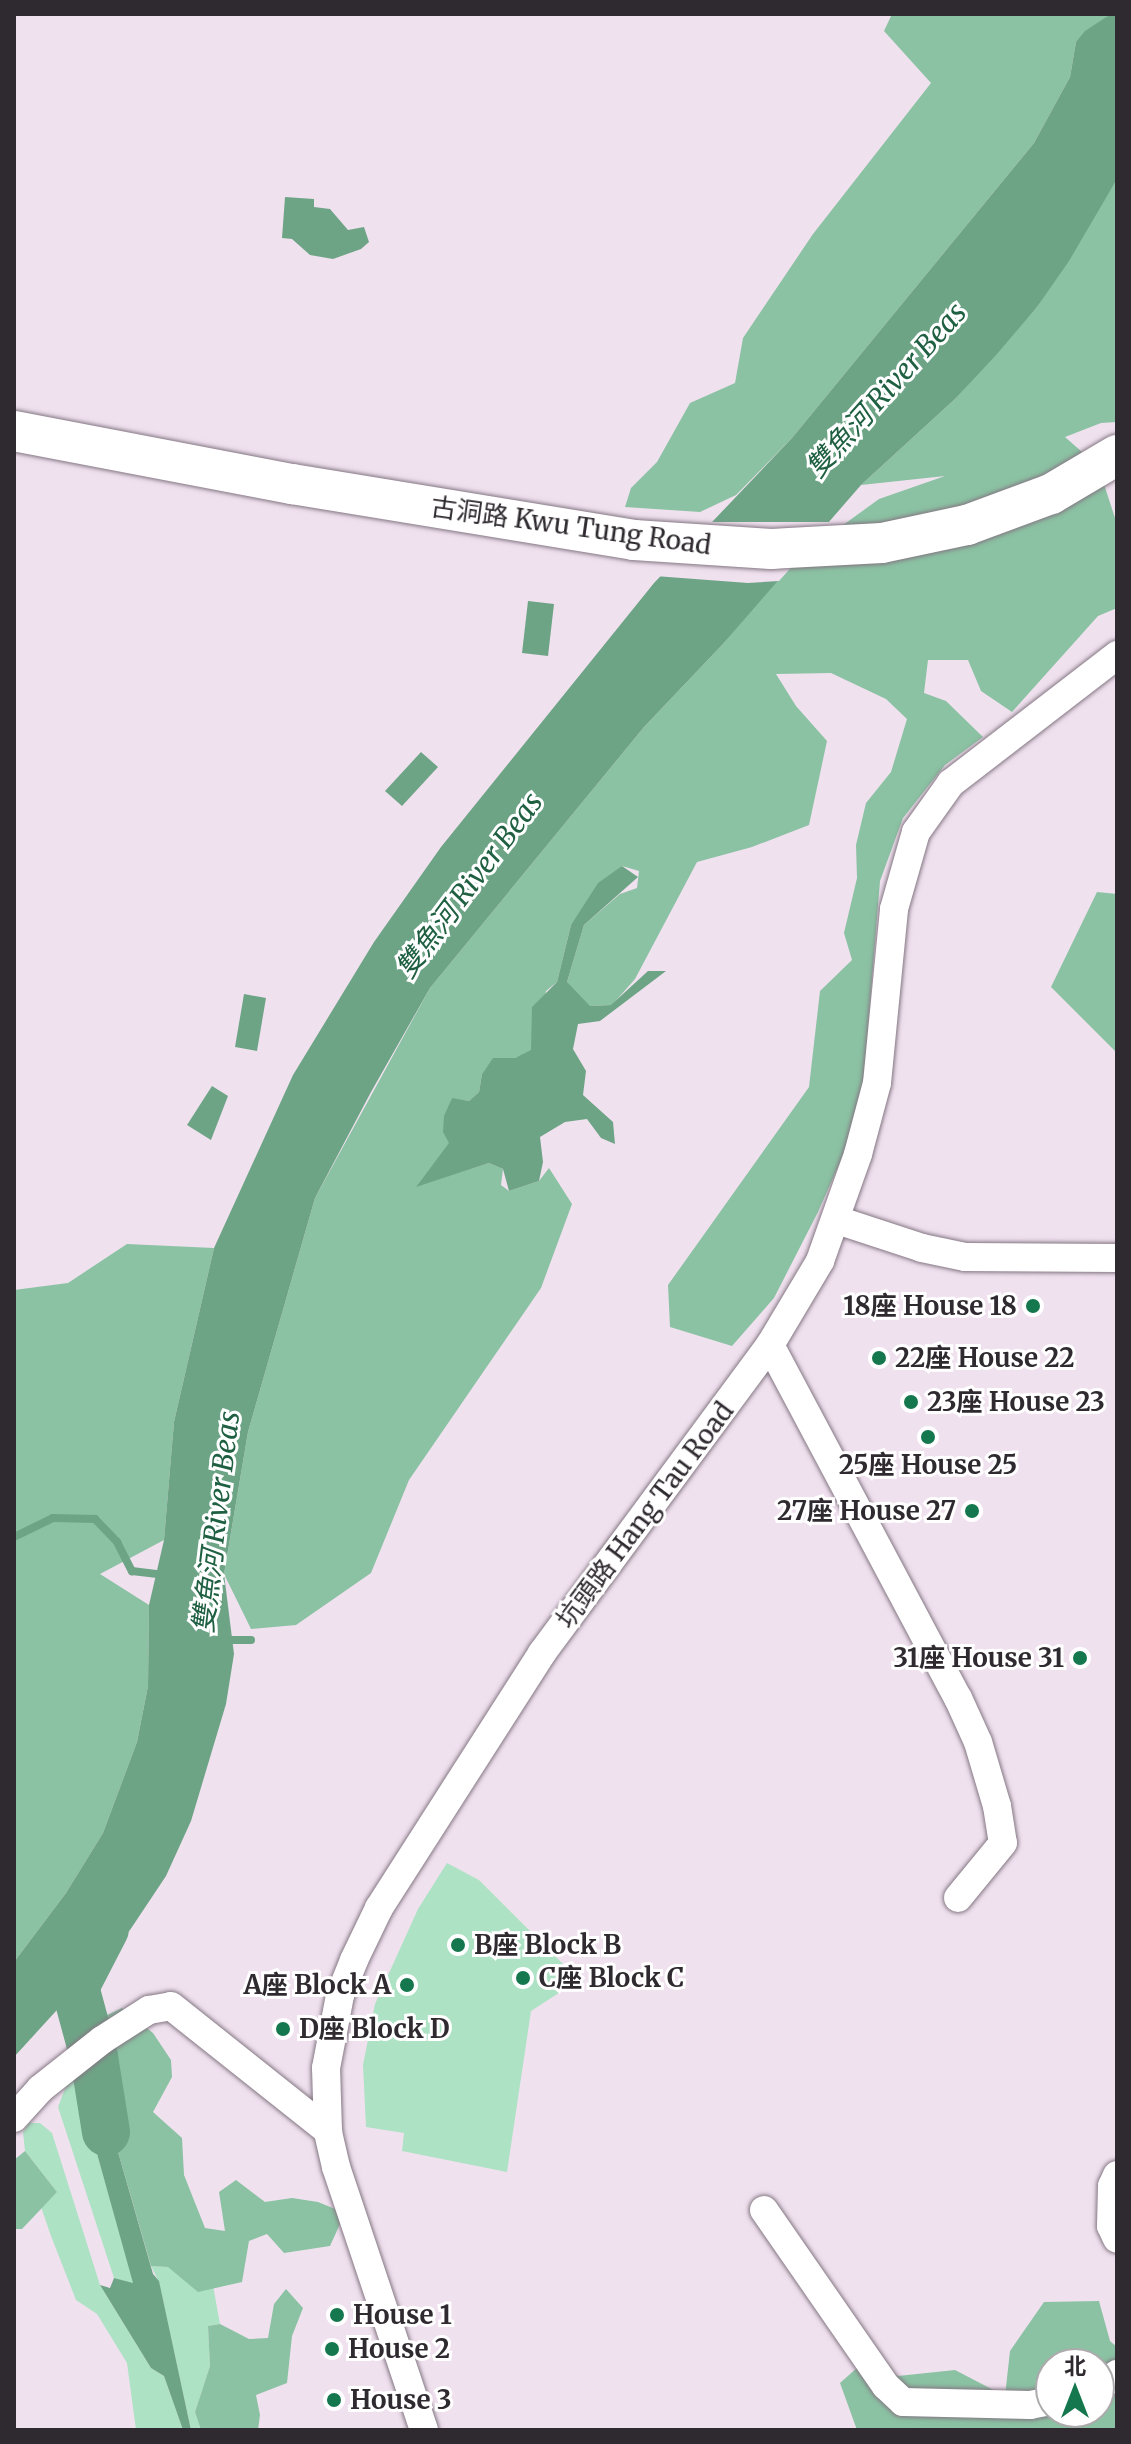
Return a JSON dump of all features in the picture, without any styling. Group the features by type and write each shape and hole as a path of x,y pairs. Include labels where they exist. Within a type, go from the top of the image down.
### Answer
{"street":[{"name":"古洞路 Kwu Tung Road","path":"14,431 248,476 634,540 771,549 882,543 967,525 1051,494 1117,457"},
{"name":"坑頭路 Hang Tau Road","path":"424,2430 340,2182 328,2131 326,2068 332,2026 345,1983 379,1908 542,1653 770,1345 820,1261 837,1220 877,1083 894,909 916,832 951,783 1117,655"},
{"path":"837,1220 922,1248 965,1257 1117,1258"},
{"path":"770,1345 937,1658 978,1742 997,1806 1003,1843 958,1898"},
{"path":"14,2118 40,2089 102,2040 149,2010 171,2006 328,2131"},
{"path":"1117,2175 1112,2186 1111,2226 1117,2239"},
{"path":"764,2210 886,2386 903,2402 1035,2404"}],"shaded area":[{"path":"892,14 1111,14 1076,42 1070,77 1034,143 792,438 736,495 700,512 625,507 631,488 657,462 690,403 735,383 743,338 813,234 931,83 884,31"},
{"path":"1117,179 1117,422 1101,423 1065,437 1098,466 1117,524 1117,608 1098,616 1012,712 981,691 968,660 928,660 924,693 946,701 983,737 945,765 903,818 880,881 861,1115 818,1212 774,1298 732,1346 670,1327 668,1285 809,1087 820,991 852,960 844,933 857,878 856,845 866,803 891,772 907,719 886,699 831,673 776,674 796,706 827,741 809,825 752,847 697,862 635,979 612,1005 590,1006 579,1003 567,982 584,925 620,894 637,888 639,871 622,866 571,925 557,982 546,991 537,1050 515,1058 494,1058 482,1074 479,1092 469,1101 451,1099 450,1143 417,1186 489,1163 503,1169 501,1185 509,1191 539,1181 549,1168 572,1204 541,1288 409,1480 371,1573 296,1625 251,1629 224,1574 248,1432 315,1198 430,988 644,727 722,645 788,565 879,499 945,476 861,485 955,399 1037,307"},
{"path":"1097,892 1117,894 1117,1053 1051,987"},
{"path":"127,1244 214,1248 174,1422 164,1540 100,1574 149,1605 148,1686 137,1742 103,1833 66,1893 14,1962 14,1290 68,1283"},
{"path":"447,1863 479,1880 579,1980 531,2011 507,2172 402,2151 404,2133 366,2127 363,2065 375,2004 418,1909"},
{"path":"122,2008 153,2033 171,2060 172,2077 153,2112 182,2138 184,2175 205,2228 225,2231 219,2192 236,2180 265,2202 292,2198 318,2202 345,2213 330,2246 284,2253 267,2234 249,2241 242,2282 198,2292 168,2267 151,2266 112,2131 105,2085 102,2040 107,2015"},
{"path":"82,2073 89,2100 91,2132 134,2284 114,2278 58,2107 68,2081"},
{"path":"29,2123 40,2123 52,2133 100,2285 151,2368 164,2376 183,2430 136,2430 127,2363 97,2314 76,2300 51,2236 41,2207 57,2192 25,2151 23,2132"},
{"path":"25,2151 57,2192 22,2229 14,2229 14,2160"},
{"path":"151,2266 210,2269 220,2324 208,2326 210,2366 195,2412 201,2430 191,2430 159,2282"},
{"path":"286,2289 303,2308 292,2336 287,2383 256,2395 260,2415 258,2430 201,2430 195,2412 210,2366 208,2326 220,2324 249,2339 268,2338 274,2304"},
{"path":"1099,2301 1110,2341 1117,2347 1117,2430 857,2430 840,2383 867,2359 898,2376 955,2370 1005,2396 1010,2351 1044,2302"}],"water":[{"name":"雙魚河 River Beas","path":"1111,14 1117,14 1117,179 1069,261 1037,307 997,354 955,399 861,485 722,645 644,727 430,988 371,1092 315,1198 248,1432 224,1574 234,1654 226,1704 191,1821 166,1876 130,1930 14,2057 14,1962 66,1893 103,1833 137,1742 148,1686 149,1605 164,1540 174,1422 214,1248 293,1075 374,942 441,847 654,583 792,438 1034,143 1070,77 1076,42 1085,31"},
{"path":"285,197 314,199 314,207 330,209 348,230 364,227 369,242 361,249 333,259 310,255 292,239 282,238"},
{"path":"528,601 554,604 548,656 522,653"},
{"path":"421,752 438,767 402,806 385,791"},
{"path":"622,866 638,877 584,925 567,982 590,1006 611,1005 648,971 666,971 600,1021 578,1024 573,1049 586,1071 583,1095 613,1122 615,1144 601,1138 587,1119 565,1122 540,1137 543,1162 539,1181 509,1191 503,1169 489,1163 416,1187 449,1143 443,1132 444,1116 452,1098 469,1101 479,1092 482,1074 493,1058 515,1058 531,1050 532,1007 557,982 571,925 598,883"},
{"path":"244,994 266,998 257,1051 235,1047"},
{"path":"212,1086 228,1096 211,1140 187,1125"},
{"path":"106,2062 105,2091 112,2131 153,2274 159,2281 191,2430 183,2430 164,2376 151,2368 100,2285 110,2288 114,2278 133,2283 91,2132 89,2100 82,2073"}],"pier":[{"path":"706,522 832,522 779,581 748,583 655,576"}],"waterway":[{"path":"14,1537 53,1518 95,1519 117,1542 132,1571 164,1575"},
{"name":"雙魚河 River Beas","path":"224,1640 251,1640"},
{"path":"105,1929 75,1987 94,2057 106,2132"}],"place":[{"name":"18座 House 18","path":"1033,1306"},
{"name":"22座 House 22","path":"879,1358"},
{"name":"23座 House 23","path":"911,1402"},
{"name":"25座 House 25","path":"928,1437"},
{"name":"27座 House 27","path":"972,1511"},
{"name":"31座 House 31","path":"1080,1658"},
{"name":"B座 Block B","path":"458,1945"},
{"name":"C座 Block C","path":"523,1978"},
{"name":"A座 Block A","path":"407,1985"},
{"name":"D座 Block D","path":"283,2029"},
{"name":"House 1","path":"337,2315"},
{"name":"House 2","path":"332,2349"},
{"name":"House 3","path":"334,2400"}]}
